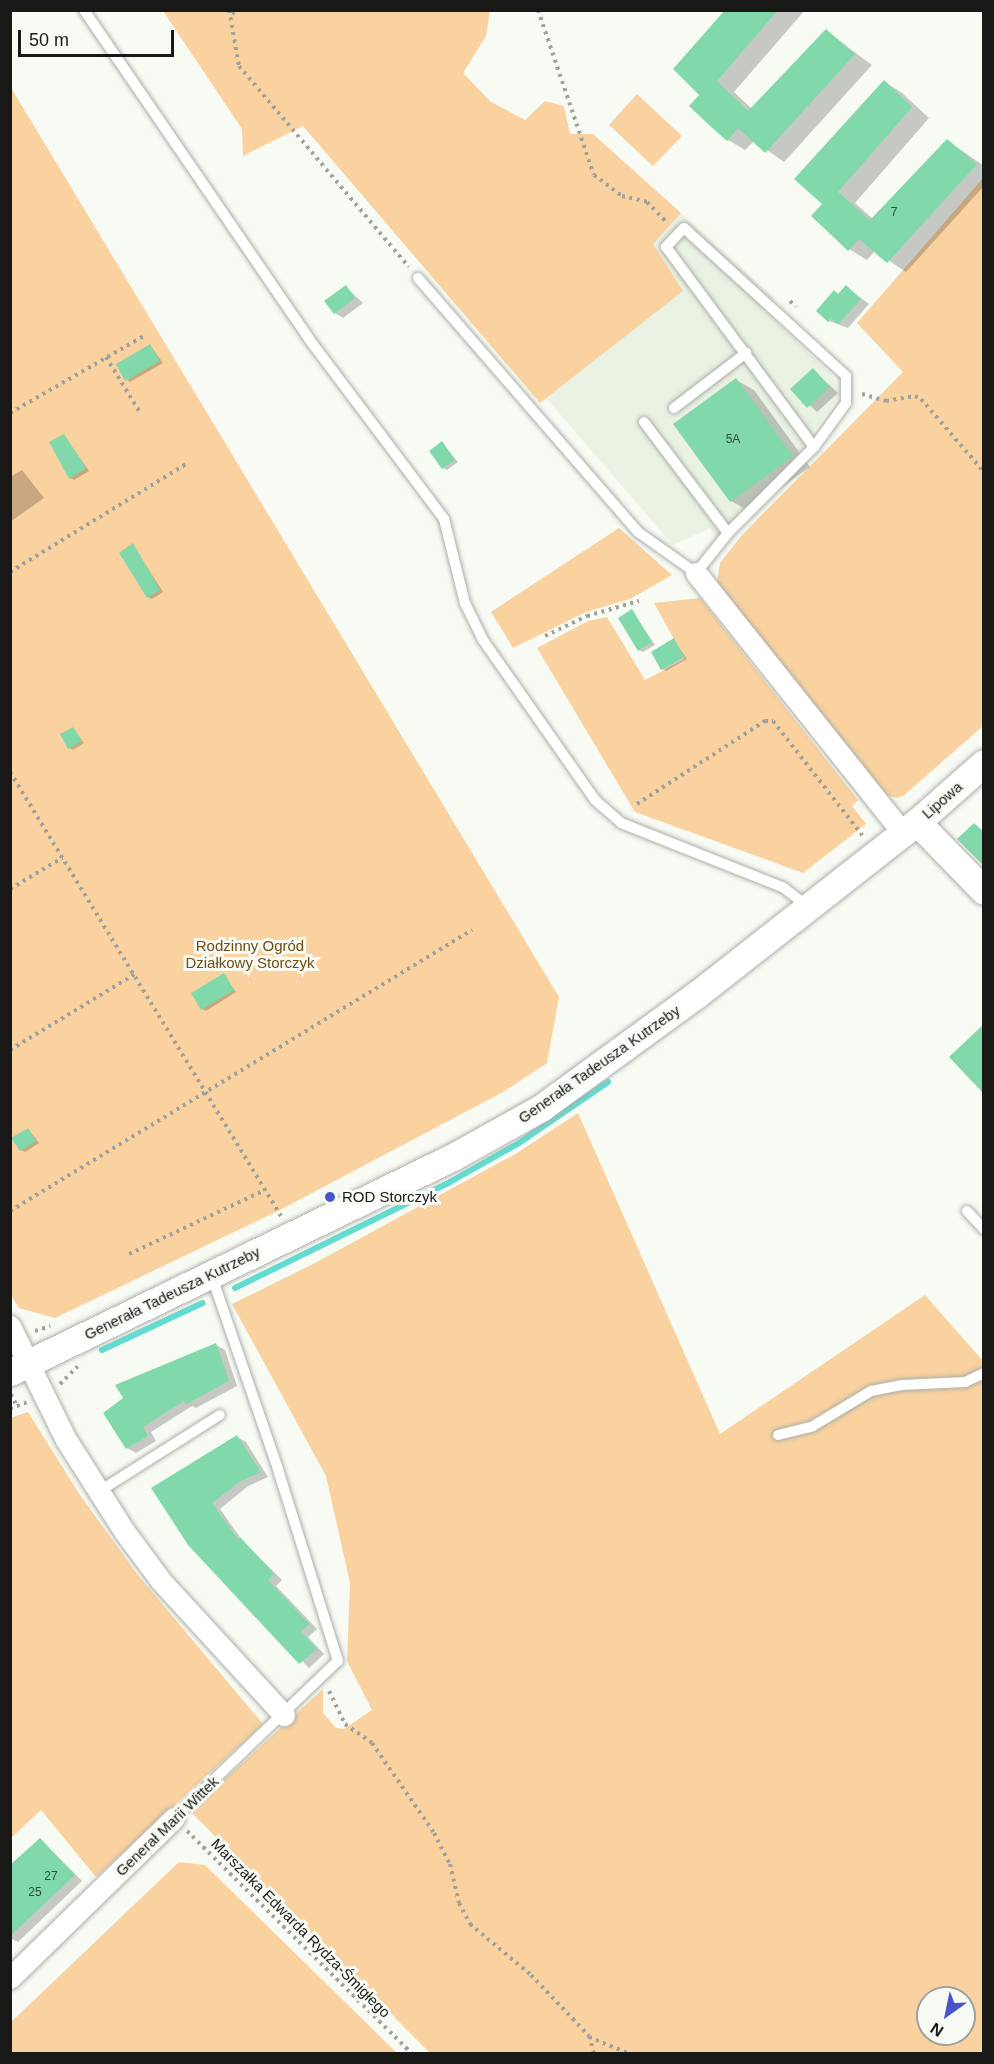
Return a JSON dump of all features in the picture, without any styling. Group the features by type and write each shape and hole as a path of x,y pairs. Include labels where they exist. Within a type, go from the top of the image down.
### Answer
{"street":[{"path":"696,573 906,829 984,891"},
{"name":"Lipowa","path":"906,829 984,763"},
{"name":"Generała Tadeusza Kutrzeby","path":"21,1367 210,1273 453,1157 542,1108 686,1002 906,829"},
{"path":"10,1326 21,1367 98,1492 160,1581 284,1715"},
{"name":"Generał Marii Wittek","path":"10,1978 174,1818"}],"lane":[{"path":"84,10 309,339 444,519 465,603 483,640 595,800 621,823 784,888 807,906"},
{"path":"418,278 638,532 696,573 728,533 814,447 834,423 849,391 846,376 788,320 684,228 666,247 814,447"},
{"path":"674,408 746,353"},
{"path":"644,422 728,533"},
{"path":"967,1211 984,1229"},
{"path":"210,1273 278,1469 338,1661 326,1676"},
{"path":"778,1435 813,1426 871,1391 902,1385 965,1382 984,1373"},
{"path":"98,1492 220,1415"},
{"name":"Generał Marii Wittek","path":"174,1818 326,1676"}],"path":[{"path":"237,10 230,12 239,66 418,278"},
{"path":"538,10 594,175 622,196 647,202 678,235"},
{"path":"10,413 144,336"},
{"path":"106,357 139,411"},
{"path":"849,391 886,401 915,396 921,399 984,472"},
{"path":"10,572 188,464"},
{"path":"545,636 587,616 639,601"},
{"path":"637,804 765,721 773,721 858,829"},
{"path":"10,772 278,1211"},
{"path":"10,889 62,858"},
{"path":"10,1211 472,930"},
{"path":"10,1050 135,974"},
{"path":"129,1254 265,1190"},
{"path":"56,1387 86,1362"},
{"path":"10,1392 17,1407"},
{"path":"326,1676 328,1690 345,1724 372,1743 434,1833 450,1864 459,1903 470,1924 531,1975 589,2036 630,2054"},
{"name":"Marszałka Edwarda Rydza-Śmigłego","path":"174,1818 412,2054"},
{"path":"589,2036 594,2054"}],"shaded area":[{"path":"681,213 775,299 764,311 832,375 840,395 795,456 717,539 710,528 673,545 546,398 570,379 652,244"}],"green space":[{"path":"163,11 490,11 486,36 463,73 491,102 525,120 545,101 564,106 570,134 593,134 681,213 653,244 683,291 540,403 303,126 243,156 242,129"},
{"name":"Rodzinny Ogród Działkowy Storczyk","path":"10,86 559,997 547,1063 503,1092 278,1211 55,1318 19,1308 10,1294"},
{"path":"637,94 682,136 653,166 609,125"},
{"path":"983,178 983,726 903,796 896,798 887,795 854,756 717,583 720,563 742,535 903,372 857,323"},
{"path":"619,528 672,575 630,599 586,612 513,648 491,612"},
{"path":"700,598 858,800 852,806 866,824 803,873 635,812 537,648 588,621 607,617 645,680 685,659 654,603"},
{"path":"578,1113 720,1434 925,1295 983,1361 983,2053 430,2053 190,1811 323,1689 323,1713 336,1728 344,1729 372,1710 347,1661 350,1583 326,1476 232,1304 315,1263 517,1153"},
{"path":"28,1412 80,1495 137,1574 263,1724 96,1877 41,1810 11,1838 10,1418"},
{"path":"179,1862 205,1865 397,2053 11,2053 11,2022"}],"building":[{"path":"725,10 778,10 717,81 748,111 826,29 855,54 765,153 738,128 727,141 709,125 689,106 699,95 673,69"},
{"path":"884,80 912,107 838,192 870,220 947,139 977,164 887,263 859,239 848,251 811,216 822,204 794,179"},
{"path":"346,285 355,298 334,314 324,301"},
{"path":"846,285 861,299 838,324 831,318 828,322 816,311 834,290 838,294"},
{"path":"150,344 160,361 125,381 116,364"},
{"path":"813,368 830,387 807,408 790,389"},
{"path":"736,378 793,456 730,502 673,424"},
{"path":"64,434 86,468 69,479 49,442"},
{"path":"442,441 455,460 442,469 429,451"},
{"path":"133,543 160,590 147,598 119,553"},
{"path":"632,609 652,642 638,651 618,618"},
{"path":"674,638 684,657 661,670 651,652"},
{"path":"73,727 82,741 68,749 60,734"},
{"path":"974,823 984,832 984,866 957,839"},
{"path":"224,973 234,990 201,1010 191,993"},
{"path":"984,1024 984,1094 949,1057"},
{"path":"28,1128 36,1141 20,1151 11,1138"},
{"path":"216,1343 229,1381 186,1404 184,1401 143,1427 148,1436 126,1449 103,1413 123,1398 115,1385"},
{"path":"237,1435 261,1472 239,1482 212,1503 238,1539 240,1537 274,1574 268,1580 309,1624 301,1632 317,1649 299,1664 188,1545 151,1488"},
{"path":"40,1838 75,1875 10,1936 10,1865"}],"waterway":[{"path":"235,1288 450,1182 519,1143 608,1082"},
{"path":"102,1350 203,1303"}],"place":[{"name":"ROD Storczyk","path":"330,1197"}]}
